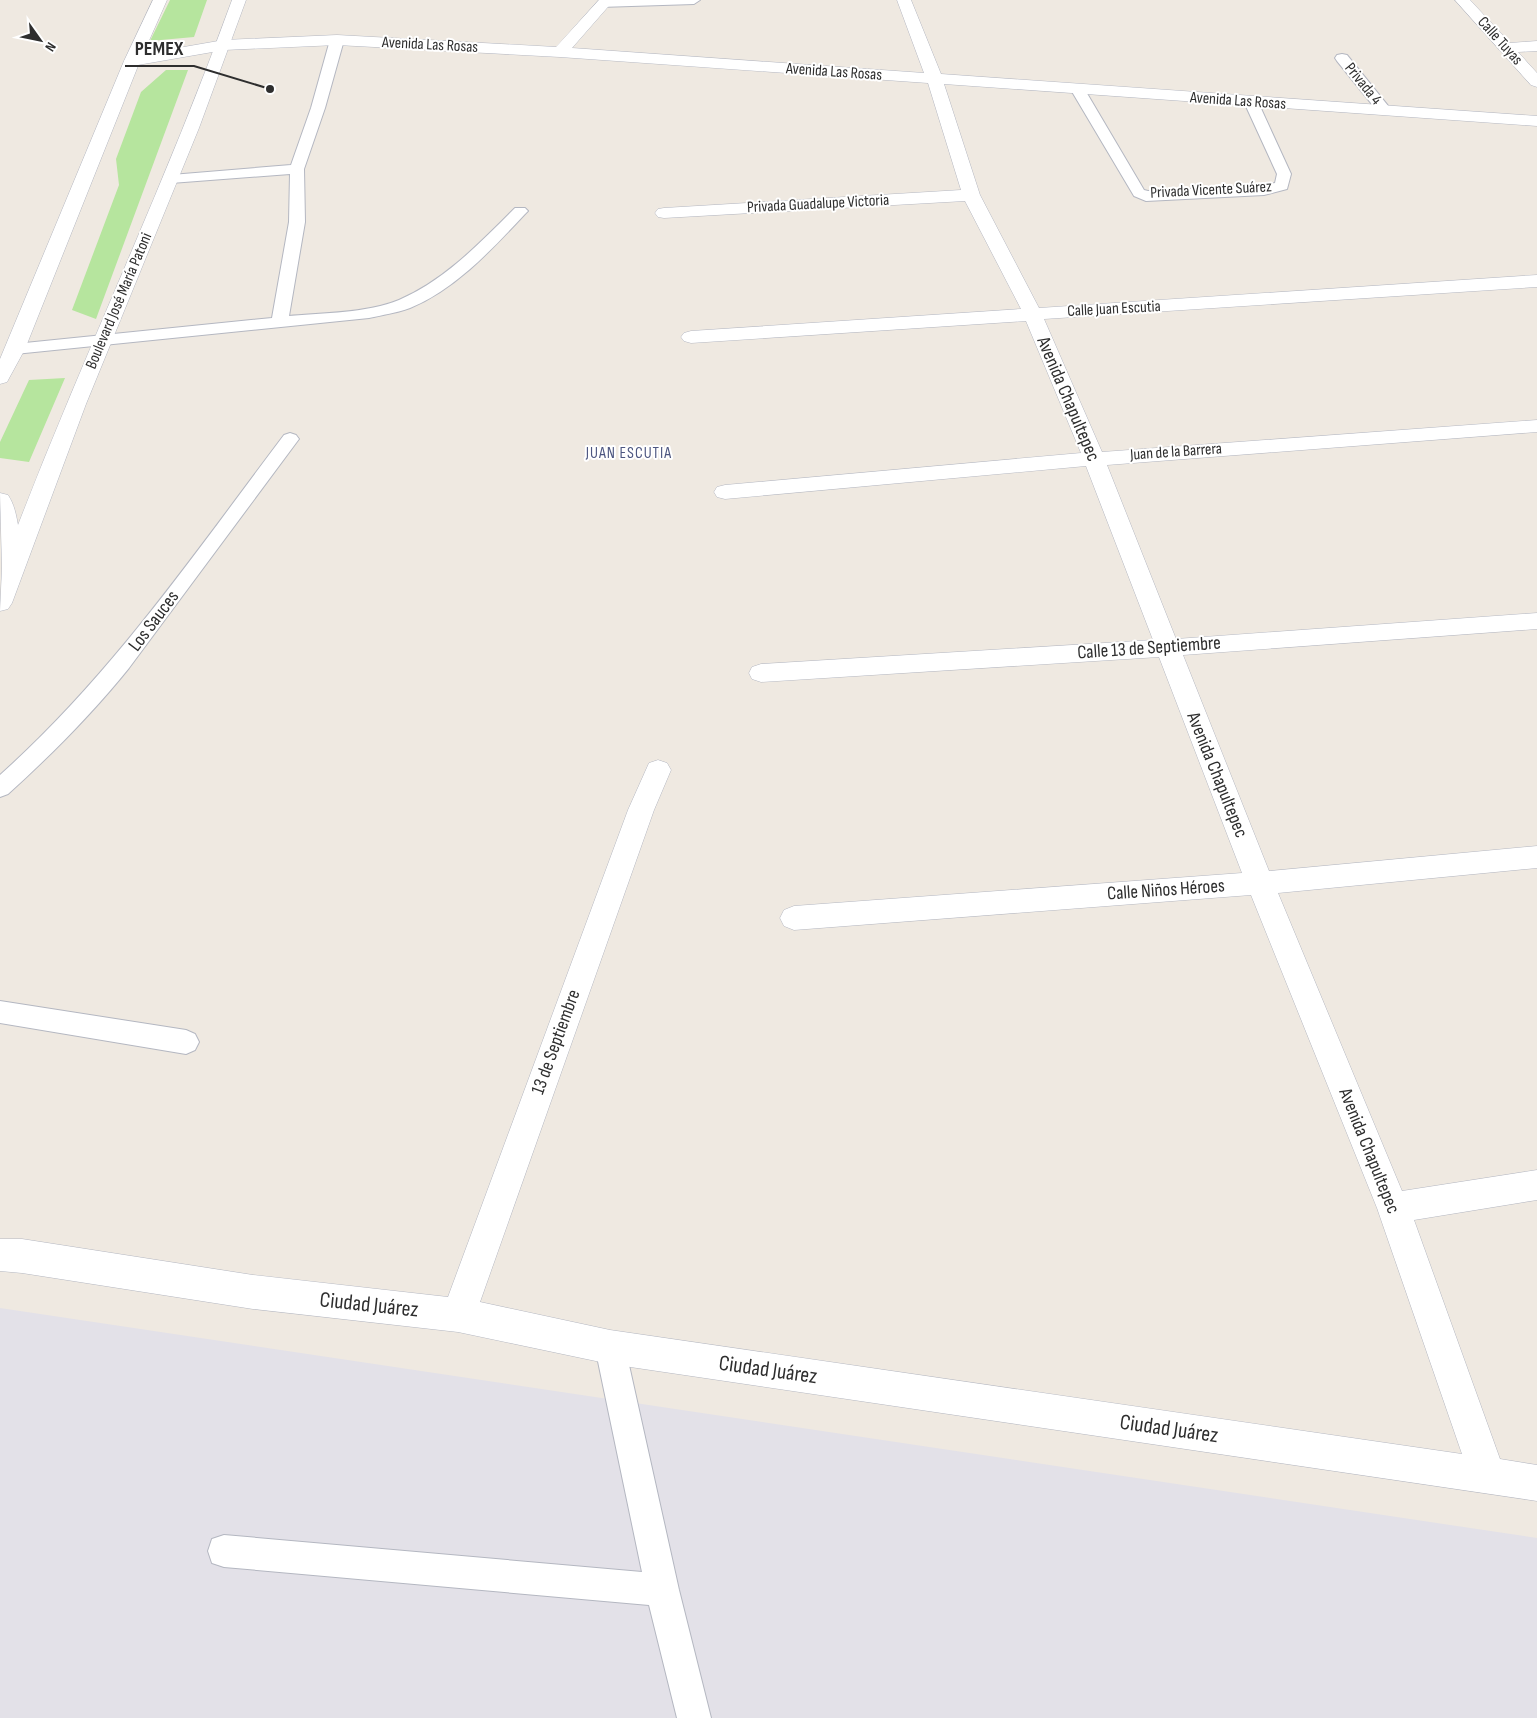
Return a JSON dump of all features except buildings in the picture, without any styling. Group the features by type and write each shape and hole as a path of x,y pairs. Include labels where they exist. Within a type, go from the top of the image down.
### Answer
{"street":[{"path":"0,378 14,349 132,61 160,0"},
{"name":"Boulevard José María Patoni","path":"0,603 102,340 171,179 224,45 239,0"},
{"name":"Avenida Chapultepec","path":"904,0 935,80 972,195 1032,313 1094,458 1166,648 1392,1208 1488,1476"},
{"name":"Calle Tuyas","path":"1462,0 1537,82"},
{"path":"560,52 605,2"},
{"name":"Avenida Las Rosas","path":"132,61 224,45 337,40 560,52 935,80 1537,121"},
{"path":"1506,48 1537,46"},
{"name":"Privada Guadalupe Victoria","path":"664,213 972,195"},
{"name":"Calle Juan Escutia","path":"691,337 1537,281"},
{"name":"Juan de la Barrera","path":"725,492 1094,458 1537,426"},
{"path":"0,500 5,512 12,570"},
{"name":"Calle 13 de Septiembre","path":"761,673 1166,648 1537,621"},
{"name":"13 de Septiembre","path":"458,1315 640,810 658,770"},
{"name":"Calle Niños Héroes","path":"794,918 1260,883 1537,857"},
{"path":"1392,1208 1537,1185"},
{"name":"Ciudad Juárez","path":"0,1254 253,1292 458,1315 610,1347 1537,1483"}],"lane":[{"path":"605,2 694,0"},
{"path":"280,322 297,222 296,169 318,108 337,40"},
{"name":"Privada 4","path":"1342,58 1384,110"},
{"name":"Privada Vicente Suárez","path":"1078,90 1135,187 1139,193 1146,196 1264,190 1282,186 1284,174 1251,102"},
{"path":"171,179 296,169"},
{"path":"14,349 369,313 404,304 460,269 484,248 520,211"},
{"name":"Los Sauces","path":"0,788 72,719 121,664 290,439"},
{"path":"0,1012 186,1042"},
{"path":"610,1347 662,1590 694,1718"},
{"path":"224,1551 662,1590"}],"shaded area":[{"path":"0,1308 1537,1538 1537,1718 0,1718"}],"green space":[{"path":"170,0 207,0 194,37 150,41"},
{"path":"166,70 188,70 96,319 72,310 119,185 116,159 141,92"},
{"path":"65,378 29,462 0,458 0,442 29,380"}],"place":[{"name":"PEMEX","path":"270,89"}],"district":[{"name":"JUAN ESCUTIA","path":"629,453"}]}
